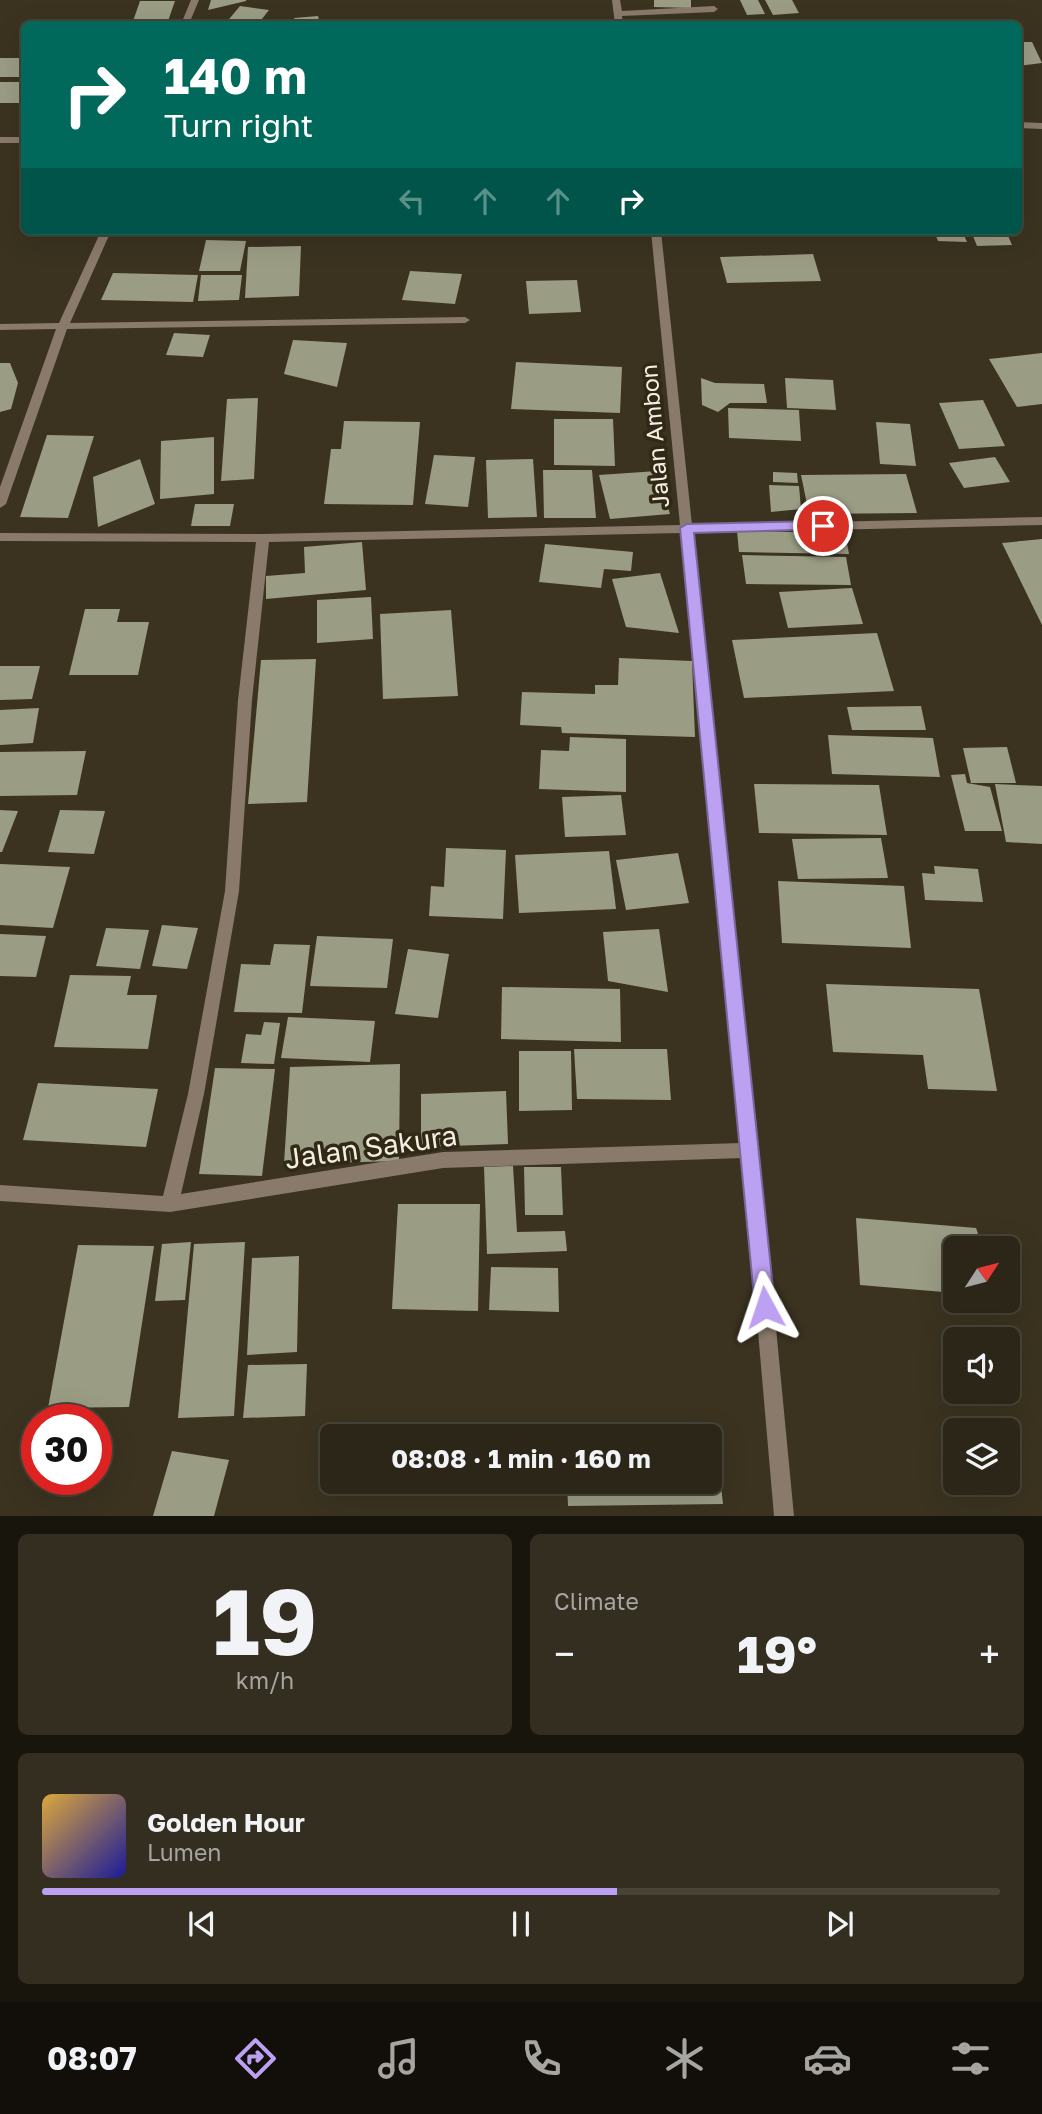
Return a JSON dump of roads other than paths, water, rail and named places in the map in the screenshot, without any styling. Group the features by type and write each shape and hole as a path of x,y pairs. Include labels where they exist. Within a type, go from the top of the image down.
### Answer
{"street":[{"path":"186,21 195,0"},
{"path":"616,0 618,21"},
{"path":"617,14 715,9"},
{"path":"1022,125 1042,126"},
{"path":"0,140 21,140"},
{"path":"0,504 63,326 104,235"},
{"name":"Jalan Ambon","path":"656,235 751,1150 784,1516"},
{"path":"0,327 465,320"},
{"path":"0,537 262,538 1042,521"},
{"path":"170,1204 196,1094 232,891 245,700 262,538"},
{"name":"Jalan Sakura","path":"0,1193 170,1204 443,1160 751,1150"}]}
